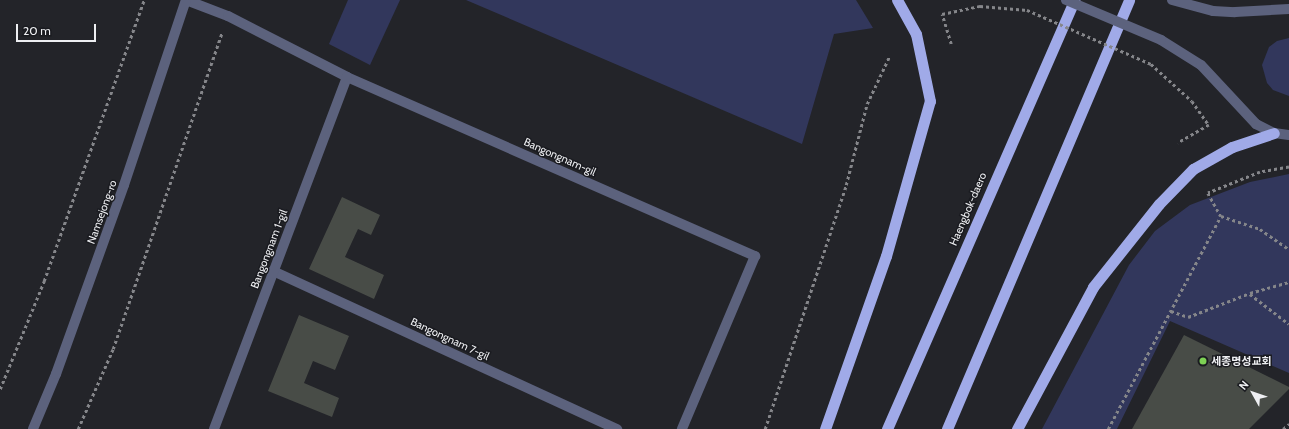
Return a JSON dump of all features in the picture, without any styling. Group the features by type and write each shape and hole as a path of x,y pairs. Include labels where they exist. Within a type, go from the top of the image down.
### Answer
{"highway":[{"path":"825,429 886,256 930,101 916,34 897,0"},
{"name":"Haengbok-daero","path":"887,429 1074,0"},
{"path":"947,429 1128,0"},
{"path":"1017,429 1093,287 1160,204 1193,168 1232,147 1274,133"}],"street":[{"name":"Bangongnam-gil","path":"186,0 228,16 347,77 755,256 682,429"},
{"name":"Namsejong-ro","path":"33,429 56,374 124,185 186,0"},
{"path":"1066,0 1161,40 1201,65 1256,124 1274,133 1289,135"},
{"path":"1174,1 1236,12 1289,9"},
{"name":"Bangongnam 1-gil","path":"214,429 347,77"},
{"name":"Bangongnam 7-gil","path":"273,271 617,429"}],"path":[{"path":"0,388 44,281 144,0"},
{"path":"951,44 942,14 980,6 1028,10 1151,64 1192,101 1209,125 1178,143"},
{"path":"78,429 113,349 228,16"},
{"path":"765,429 846,185 867,104 889,56"},
{"path":"1289,167 1260,172 1208,193 1221,216 1260,229 1289,249"},
{"path":"1108,429 1221,216"},
{"path":"1171,311 1188,317 1250,293 1289,282"},
{"path":"1250,293 1289,324"},
{"path":"1283,429 1289,424"}],"shaded area":[{"path":"348,0 400,0 370,65 329,44"},
{"path":"466,0 856,0 873,28 834,34 802,144"},
{"path":"1289,38 1289,96 1273,90 1267,83 1262,65 1269,47 1277,41"},
{"path":"1289,174 1289,373 1170,321 1117,429 1042,429 1129,265 1155,231 1190,205 1250,182"}],"building":[{"path":"342,197 380,215 371,235 358,229 345,257 384,275 374,299 309,269"},
{"path":"299,315 349,336 335,370 313,361 304,383 339,398 332,417 268,391"},
{"name":"세종명성교회","path":"1184,335 1289,387 1289,389 1249,429 1132,429"}],"place":[{"name":"세종명성교회","path":"1203,361"}]}
